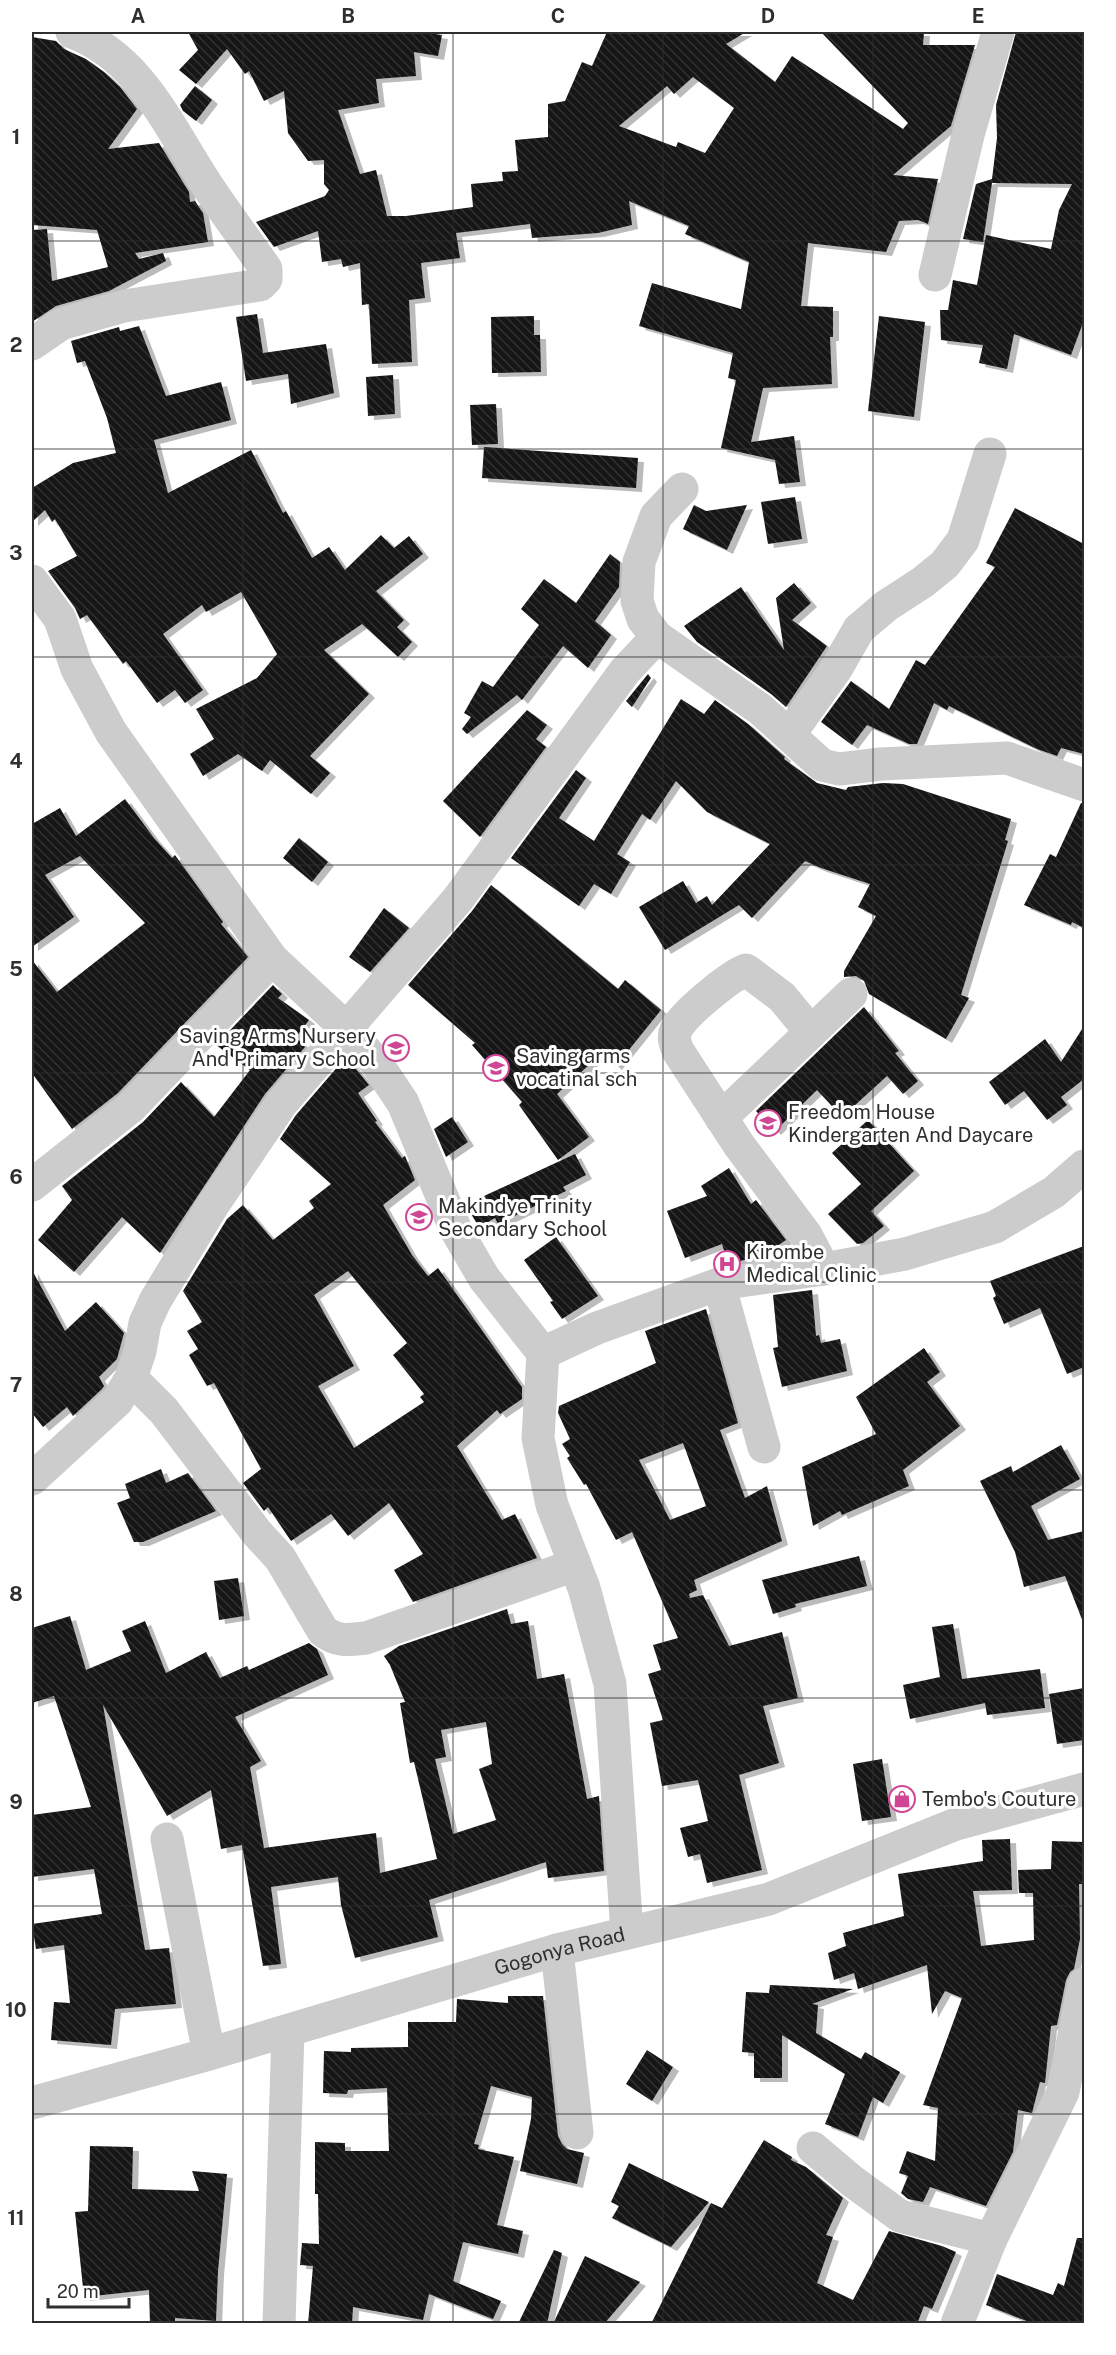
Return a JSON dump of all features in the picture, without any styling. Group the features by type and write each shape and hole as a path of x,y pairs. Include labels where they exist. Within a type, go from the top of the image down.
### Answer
{"street":[{"path":"32,344 61,324 124,306 260,285 266,279 266,269 203,180 155,100 129,69 90,38 72,32"},
{"path":"935,275 968,135 998,32"},
{"path":"789,735 836,669 859,629 886,606 923,582 945,564 963,540 990,454"},
{"path":"682,489 656,516 639,562 637,601 643,618 657,637 760,709 822,765 839,769 881,764 1007,758 1084,785"},
{"path":"32,581 60,619 77,669 111,732 272,959 345,1027 377,1064 403,1103 455,1228 484,1278 543,1353 538,1438 552,1505 584,1588 610,1684 627,1933"},
{"path":"32,1479 117,1401 131,1378 140,1351 145,1323 155,1301 213,1205 281,1104 345,1027 458,899 625,671 657,637"},
{"path":"32,1185 131,1107 272,959"},
{"path":"811,1032 782,997 746,970 734,975 706,998 676,1028 674,1040 678,1051 722,1118 806,1235 824,1269"},
{"path":"722,1118 851,993"},
{"path":"543,1353 597,1328 719,1284 824,1269 905,1254 995,1227 1054,1191 1084,1166"},
{"path":"719,1284 764,1447"},
{"path":"131,1378 165,1411 257,1533 280,1558 323,1631 333,1639 344,1641 366,1638 575,1564"},
{"name":"Gogonya Road","path":"32,2103 288,2031 557,1950 768,1899 956,1824 1084,1789"},
{"path":"168,1839 209,2054"},
{"path":"557,1950 577,2133"},
{"path":"957,2324 991,2239 1074,2094 1084,1984"},
{"path":"279,2324 288,2031"},
{"path":"813,2148 852,2181 900,2216 991,2239"}],"building":[{"path":"188,32 422,32 442,35 438,56 414,52 416,76 376,79 379,103 338,110 360,174 376,170 387,216 406,216 473,207 471,184 503,181 502,172 518,171 515,140 548,137 548,104 565,101 582,62 592,66 607,32 746,32 726,44 775,82 792,56 903,129 908,123 821,32 924,32 923,45 975,45 951,126 893,175 938,179 928,224 918,220 899,221 886,252 808,243 801,306 833,307 833,337 830,337 832,384 763,388 751,442 794,436 800,482 779,484 775,460 721,448 736,380 728,378 733,353 639,326 652,283 741,309 749,262 685,234 689,226 629,201 632,225 598,233 532,238 530,224 456,233 460,258 421,263 425,298 409,300 412,362 372,364 369,304 362,305 360,263 343,267 341,259 322,262 318,231 274,247 256,222 325,196 329,190 324,184 324,160 308,161 288,133 284,91 264,101 249,71 245,74 227,49 196,84 179,70 198,50","holes":["693,77 734,108 705,153 678,142 676,147 619,126 667,86 674,94"]},
{"path":"1016,32 1084,34 1084,320 1071,355 1014,334 1007,369 979,363 983,345 941,340 940,310 948,310 953,280 977,285 986,235 1051,249 1059,210 1072,184 992,183 983,242 963,239 976,184 992,179 997,138 996,105"},
{"path":"32,37 56,41 64,49 86,59 120,87 137,109 108,149 159,143 189,192 190,202 195,201 203,213 208,242 135,253 139,259 163,253 166,261 109,291 56,306 32,322 32,230 47,229 52,281 108,267 97,230 32,225"},
{"path":"195,86 212,100 196,121 183,111 180,105"},
{"path":"257,314 263,353 326,344 334,393 291,404 288,374 246,381 236,317"},
{"path":"534,316 534,335 540,335 541,372 492,373 491,317"},
{"path":"879,316 925,322 914,417 868,411"},
{"path":"139,326 166,396 221,382 231,420 154,440 168,493 251,450 283,513 286,511 312,558 329,547 345,570 381,535 394,548 409,536 423,554 376,591 404,620 397,627 412,642 398,657 362,624 324,650 369,694 310,756 330,773 311,794 270,760 262,771 238,754 203,776 190,754 214,739 196,709 257,678 277,654 241,592 206,612 202,605 163,634 203,690 185,703 175,690 157,703 126,661 123,664 87,615 80,619 75,608 48,571 77,556 55,519 52,522 45,510 32,522 32,488 73,463 116,453 107,418 85,361 77,363 71,341 119,327 120,331"},
{"path":"393,375 395,414 368,416 366,377"},
{"path":"496,404 498,444 472,445 470,405"},
{"path":"484,447 638,458 636,488 482,478"},
{"path":"795,497 802,539 768,544 761,502"},
{"path":"694,505 706,511 747,505 727,550 683,529"},
{"path":"1015,508 1084,544 1084,754 1061,748 1057,756 1037,749 949,706 947,710 934,703 917,744 909,744 867,725 852,745 821,722 851,681 889,709 916,660 925,665 995,567 986,563"},
{"path":"610,554 620,562 619,587 595,621 611,635 588,668 563,646 522,700 517,695 467,734 462,729 471,717 464,713 482,681 493,687 539,625 521,609 544,579 576,603"},
{"path":"794,583 811,603 792,620 827,646 786,707 697,642 684,626 741,587 784,650 776,598"},
{"path":"648,674 651,678 632,707 626,701"},
{"path":"681,699 704,714 715,700 748,724 785,757 784,759 817,783 846,790 848,787 883,783 903,784 1011,819 1005,840 1008,841 961,995 969,998 946,1039 869,994 864,981 856,976 844,977 844,971 876,916 858,907 870,884 805,861 752,918 739,905 665,950 639,907 683,881 696,903 707,896 712,905 770,844 707,812 676,781 650,820 642,814 617,854 630,862 611,894 594,884 579,906 511,858 576,770 586,778 559,818 594,841"},
{"path":"527,710 547,725 536,739 546,747 480,837 443,801"},
{"path":"125,799 154,838 172,858 175,855 223,922 221,924 248,957 118,1093 72,1129 32,1073 32,960 57,992 145,923 80,856 45,875 74,917 32,947 32,824 60,808 76,836"},
{"path":"1081,803 1084,803 1084,928 1072,922 1071,925 1024,905 1050,854 1056,857"},
{"path":"299,838 328,862 312,882 283,858"},
{"path":"491,885 618,989 625,980 661,1010 616,1066 602,1053 557,1094 589,1137 558,1160 519,1105 522,1102 472,1045 475,1043 408,985 472,911"},
{"path":"384,908 409,928 370,972 349,957"},
{"path":"273,985 282,994 278,998 309,1020 296,1037 305,1047 265,1094 160,1253 122,1217 74,1272 38,1240 72,1200 62,1186 143,1122 181,1082 214,1117 250,1070 216,1045"},
{"path":"864,1007 899,1051 895,1053 918,1081 903,1094 887,1076 842,1117 817,1090 775,1131 756,1111"},
{"path":"1084,1026 1084,1079 1061,1097 1067,1105 1047,1120 1024,1091 1005,1105 989,1082 1045,1039 1061,1062"},
{"path":"346,1057 369,1085 358,1093 377,1121 375,1122 402,1158 405,1156 415,1180 383,1205 412,1255 428,1276 438,1268 522,1387 522,1399 500,1414 497,1410 457,1446 502,1520 515,1514 537,1558 413,1602 394,1570 423,1554 389,1503 348,1536 331,1514 291,1541 268,1507 264,1511 243,1483 261,1469 214,1383 207,1386 189,1355 198,1349 187,1331 202,1322 183,1291 227,1219 243,1205 273,1240 314,1208 309,1201 331,1184 280,1139 296,1115","holes":["348,1271 407,1343 393,1355 424,1394 420,1397 424,1402 354,1448 318,1386 354,1366 314,1295"]},
{"path":"452,1117 468,1142 446,1157 434,1129"},
{"path":"868,1120 914,1171 871,1211 884,1226 863,1243 857,1244 828,1214 861,1184 832,1153"},
{"path":"575,1154 586,1175 563,1187 566,1191 498,1224 495,1218 479,1227 468,1209 486,1199 484,1196"},
{"path":"729,1168 751,1204 756,1200 786,1240 765,1254 728,1264 722,1244 685,1258 667,1211 707,1196 701,1186"},
{"path":"556,1237 598,1296 562,1319 550,1302 553,1301 524,1260"},
{"path":"1084,1246 1084,1367 1067,1374 1040,1308 1004,1324 993,1298 996,1296 990,1281"},
{"path":"32,1270 65,1331 96,1302 124,1333 117,1359 99,1377 104,1386 102,1389 73,1416 67,1407 43,1427 32,1413"},
{"path":"812,1290 816,1336 819,1335 821,1343 840,1339 847,1371 782,1387 773,1348 778,1347 773,1295"},
{"path":"706,1309 738,1423 720,1430 745,1498 767,1486 782,1541 694,1580 697,1590 689,1594 690,1598 703,1595 729,1646 782,1632 798,1698 763,1706 779,1763 739,1775 762,1870 707,1883 700,1854 688,1857 680,1828 708,1821 698,1780 662,1786 650,1723 663,1720 648,1674 661,1670 653,1645 678,1638 632,1532 616,1540 586,1484 584,1485 567,1458 570,1456 562,1444 570,1439 558,1413 559,1406 656,1363 645,1331","holes":["683,1443 706,1506 670,1520 639,1460"]},
{"path":"924,1348 940,1372 927,1382 960,1426 903,1470 909,1486 842,1515 840,1511 813,1526 802,1467 876,1434 856,1397"},
{"path":"1061,1445 1080,1479 1031,1506 1048,1540 1084,1531 1083,1622 1065,1576 1024,1587 1015,1552 980,1481 1011,1466 1013,1472"},
{"path":"161,1469 166,1483 188,1473 216,1511 143,1542 134,1542 117,1503 130,1498 125,1484"},
{"path":"859,1556 867,1586 795,1604 796,1607 773,1614 762,1580"},
{"path":"238,1578 244,1616 219,1620 214,1581"},
{"path":"507,1609 511,1624 528,1621 537,1679 564,1674 587,1799 599,1796 604,1871 548,1878 546,1862 429,1900 438,1937 355,1958 341,1905 338,1877 271,1887 281,1964 263,1966 242,1845 221,1849 211,1790 167,1816 103,1705 145,1950 169,1948 176,2004 115,2009 111,2045 51,2040 54,2002 70,2003 64,1945 36,1949 32,1924 102,1914 94,1869 32,1877 32,1815 91,1807 54,1696 32,1703 32,1628 70,1616 86,1670 131,1651 122,1631 145,1621 166,1673 206,1652 220,1678 247,1666 249,1670 309,1643 317,1649 328,1675 235,1717 261,1761 250,1767 264,1848 376,1833 380,1873 437,1859 414,1762 410,1763 400,1703 405,1702 384,1656 399,1646","holes":["486,1722 492,1764 479,1769 496,1820 453,1834 435,1759 446,1757 441,1730"]},
{"path":"953,1624 962,1679 1040,1669 1045,1708 987,1715 985,1703 910,1719 903,1685 940,1677 932,1627"},
{"path":"1084,1688 1084,1740 1057,1744 1049,1694"},
{"path":"882,1759 891,1817 862,1821 853,1764"},
{"path":"1010,1839 1012,1890 973,1891 981,1946 1034,1940 1033,1893 1019,1893 1018,1870 1051,1869 1052,1841 1084,1842 1083,1884 1079,1884 1080,1939 1074,1969 1066,1980 1057,2025 1051,2026 1045,2083 1040,2082 1032,2113 1018,2110 1013,2152 986,2206 930,2187 923,2202 908,2199 901,2193 908,2176 899,2173 907,2151 935,2161 938,2108 923,2105 962,1998 945,1991 932,2014 927,1965 858,1989 854,1973 834,1980 828,1953 846,1946 843,1933 904,1916 898,1874 983,1861 982,1840"},
{"path":"770,1985 853,1989 812,2004 818,2005 816,2033 861,2059 865,2052 900,2072 883,2103 873,2097 858,2137 825,2124 845,2074 782,2035 782,2078 754,2078 754,2053 742,2052 746,1992 769,1993"},
{"path":"508,1996 543,1996 558,2136 567,2149 584,2153 577,2184 520,2171 531,2119 532,2097 491,2086 474,2144 479,2145 478,2149 514,2157 497,2225 523,2231 518,2254 463,2242 453,2281 501,2301 493,2319 429,2294 423,2320 353,2307 352,2324 308,2324 313,2266 300,2265 302,2243 319,2244 318,2194 315,2194 315,2142 345,2143 345,2151 389,2151 387,2088 348,2090 347,2094 323,2093 324,2051 351,2052 351,2048 408,2047 408,2022 456,2022 457,1999 508,2003"},
{"path":"647,2050 673,2067 652,2101 626,2084"},
{"path":"764,2140 792,2157 791,2160 806,2167 843,2198 826,2235 833,2237 817,2283 853,2300 889,2231 956,2252 932,2309 924,2306 917,2324 651,2324 711,2203 722,2208"},
{"path":"90,2146 133,2147 132,2189 199,2191 192,2171 227,2174 216,2321 175,2318 175,2324 150,2324 149,2290 84,2297 75,2212 88,2211"},
{"path":"629,2163 709,2202 671,2247 612,2218 619,2206 611,2202"},
{"path":"1077,2238 1084,2238 1084,2324 1034,2324 986,2305 997,2274 1053,2295 1058,2283 1064,2286"},
{"path":"554,2250 562,2253 547,2324 518,2324"},
{"path":"585,2256 640,2282 604,2324 553,2324"}],"place":[{"name":"Saving Arms Nursery And Primary School","path":"396,1048"},
{"name":"Saving arms vocatinal sch","path":"496,1068"},
{"name":"Freedom House Kindergarten And Daycare","path":"768,1123"},
{"name":"Makindye Trinity Secondary School","path":"419,1217"},
{"name":"Kirombe Medical Clinic","path":"727,1264"},
{"name":"Tembo's Couture","path":"902,1799"}]}
